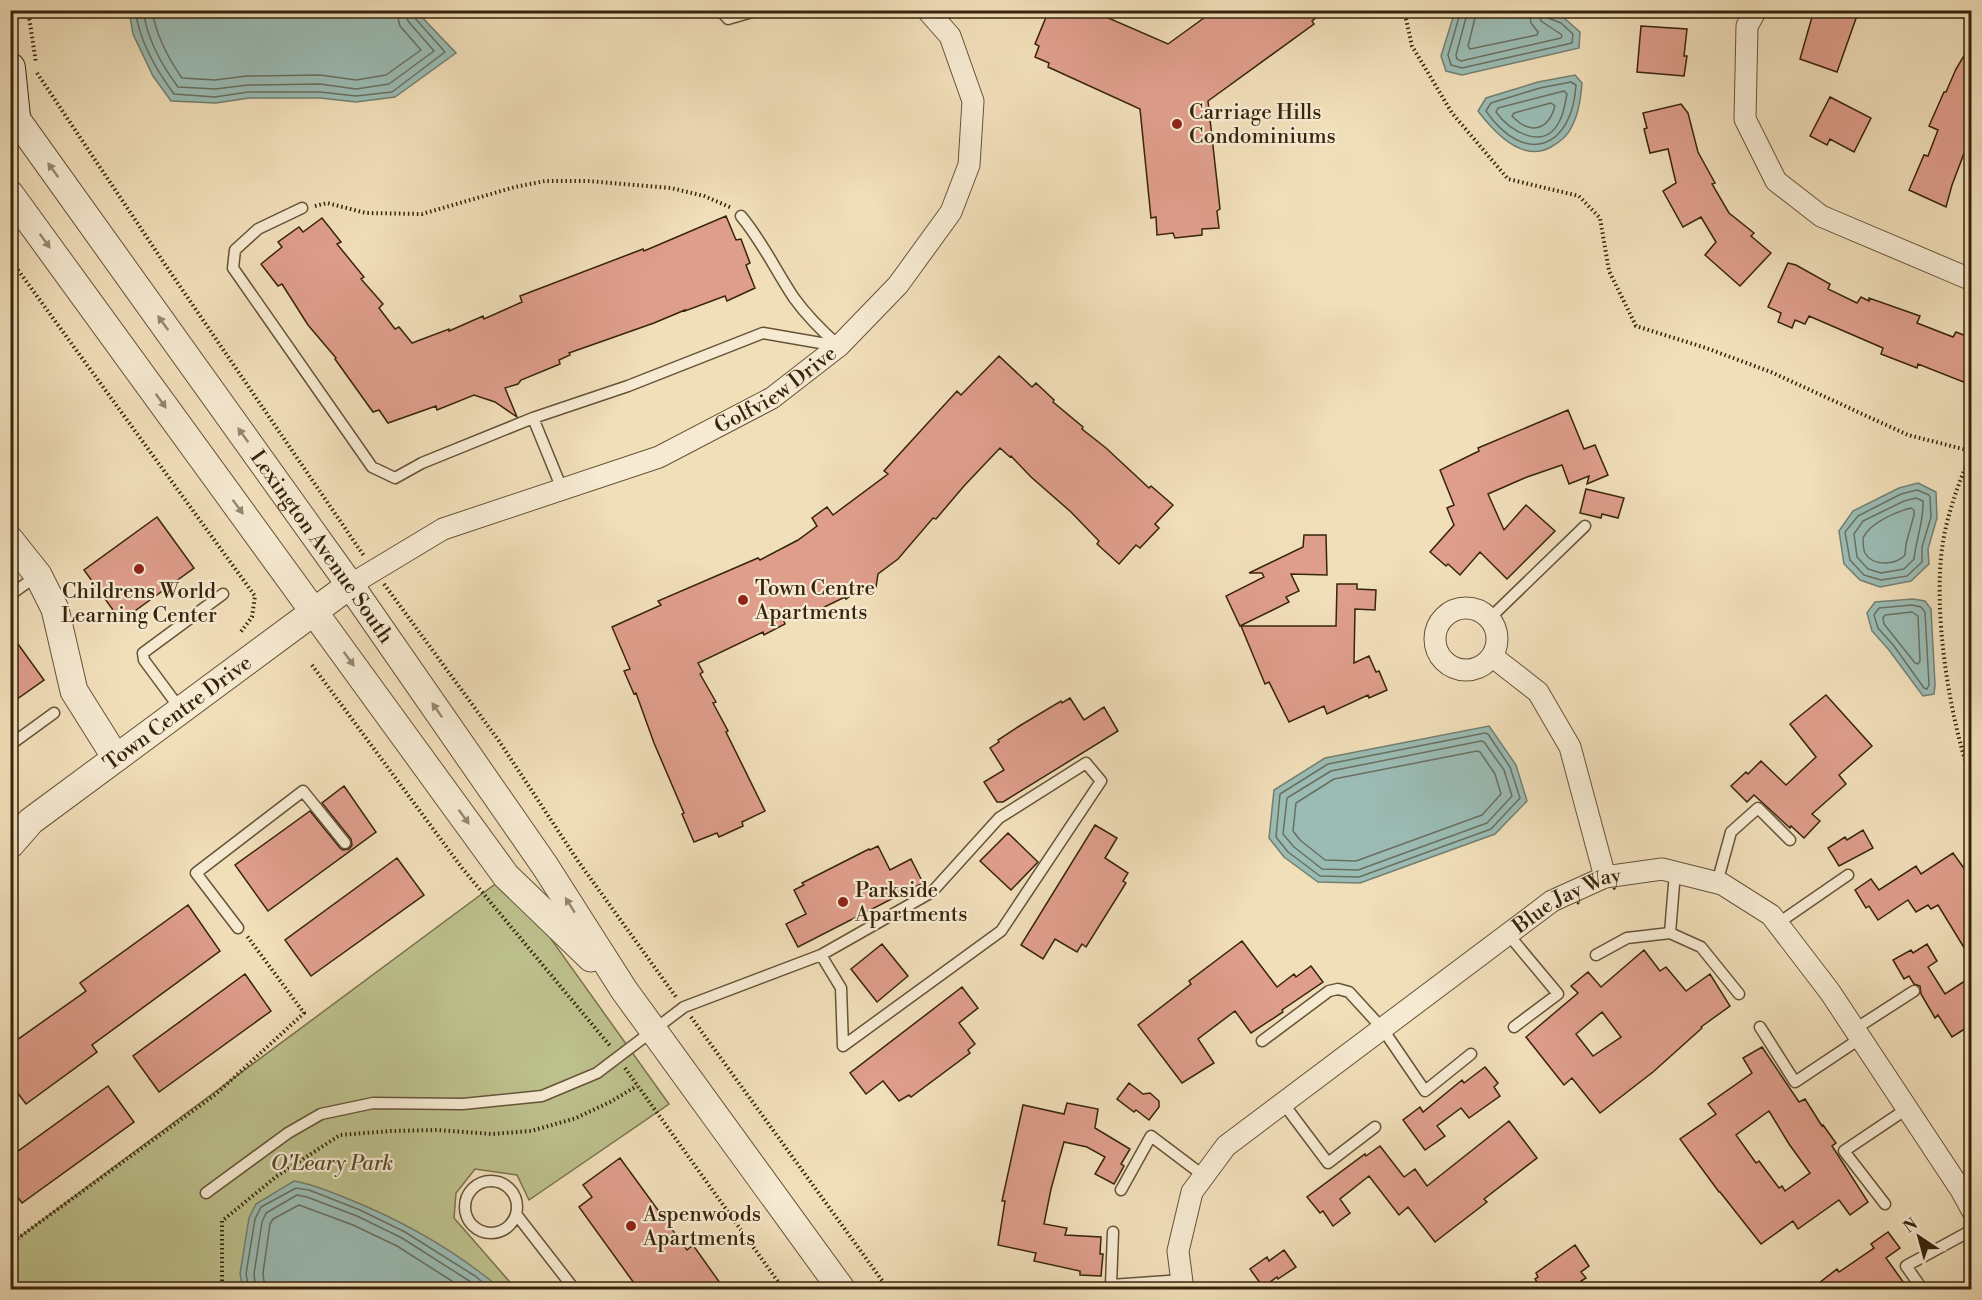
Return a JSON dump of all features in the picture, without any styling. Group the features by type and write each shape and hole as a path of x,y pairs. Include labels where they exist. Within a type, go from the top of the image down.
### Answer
{"main road":[{"path":"10,68 13,113"}],"street":[{"path":"1756,10 1747,26 1745,119 1776,181 1821,216 1971,278"},
{"name":"Golfview Drive","path":"351,585 443,529 659,457 772,398 839,346 898,285 951,212 969,165 973,101 950,36 938,14"},
{"name":"Lexington Avenue South","path":"13,113 351,585 545,866 624,990 842,1290"},
{"name":"Lexington Avenue South","path":"10,194 506,876 624,990"},
{"path":"10,540 38,574 55,609 74,691 116,758"},
{"name":"Town Centre Drive","path":"10,845 31,821 351,585"},
{"path":"1461,608 1472,608 1482,611 1490,618 1496,627 1498,637 1493,657 1486,664 1466,671 1447,664 1436,647 1435,636 1437,626 1443,617 1461,608"},
{"path":"1493,657 1538,692 1570,747 1605,877"},
{"name":"Blue Jay Way","path":"1182,1285 1178,1251 1192,1192 1226,1146 1552,901 1605,877 1662,870 1722,884 1771,915 1830,992 1962,1190 1971,1210"}],"lane":[{"path":"720,10 728,19 759,10"},
{"path":"302,208 258,229 236,250 233,268 372,467 394,478 422,463 533,418 628,386 763,333 839,346"},
{"path":"741,216 756,234 794,298 816,326 839,346"},
{"path":"533,418 562,489"},
{"path":"1490,618 1585,526"},
{"path":"10,595 38,574"},
{"path":"181,710 144,660 143,653 223,594"},
{"path":"10,745 54,713"},
{"path":"206,1193 288,1133 321,1114 373,1103 463,1104 542,1096 597,1073 684,1008 821,955 932,892 999,818 1086,763 1101,781 1001,931 843,1046 841,988 821,955"},
{"path":"242,931 196,873 303,791 345,843"},
{"path":"1718,883 1731,832 1758,808 1790,840"},
{"path":"1670,933 1675,873"},
{"path":"1777,924 1848,876"},
{"path":"1596,956 1627,938 1670,933 1701,947 1739,994"},
{"path":"1508,934 1558,994 1514,1027"},
{"path":"1262,1041 1329,991 1338,989 1349,992 1382,1028 1425,1091 1471,1054"},
{"path":"1760,1027 1795,1082 1914,991"},
{"path":"1283,1103 1328,1164 1375,1127"},
{"path":"1885,1204 1844,1150 1908,1108"},
{"path":"1120,1190 1151,1136 1204,1176"},
{"path":"516,1214 513,1222 506,1228 499,1233 490,1234 473,1228 464,1212 464,1204 472,1188 488,1181 504,1184 515,1197 516,1214 575,1290"},
{"path":"1923,1290 1906,1266 1971,1230"},
{"path":"1113,1232 1112,1285 1182,1285"}],"path":[{"path":"28,10 38,76 406,616 499,741 578,861 889,1290"},
{"path":"1404,10 1412,46 1452,113 1508,179 1579,196 1600,218 1609,272 1636,326 1771,372 1908,435 1971,451 1959,482 1943,543 1940,596 1952,707 1971,781"},
{"path":"302,208 327,203 366,213 422,214 545,181 671,188 729,206 741,216"},
{"path":"10,259 255,596 252,617 240,633"},
{"path":"312,665 462,868 618,1057 784,1290"},
{"path":"10,1244 216,1094 304,1012 242,931"},
{"path":"222,1290 222,1221 277,1176 340,1135 402,1130 492,1134 531,1131 576,1118 637,1086"}],"green space":[{"name":"O'Leary Park","path":"506,876 669,1104 529,1200 517,1175 475,1169 456,1193 454,1218 516,1289 11,1289 10,1244"}],"water":[{"path":"129,11 416,11 456,53 395,97 356,102 320,98 249,98 216,103 171,101 153,76 133,34"},
{"path":"1455,11 1545,11 1564,18 1580,32 1579,48 1462,75 1446,71 1441,56"},
{"path":"1575,75 1582,83 1579,106 1567,134 1551,147 1540,151 1520,148 1501,136 1478,111 1486,98 1538,82"},
{"path":"1918,483 1936,492 1937,518 1928,549 1929,564 1911,581 1880,587 1860,580 1844,564 1839,531 1853,511 1899,488"},
{"path":"1913,599 1925,601 1931,609 1935,685 1934,694 1923,696 1872,631 1867,613 1875,602"},
{"path":"1489,726 1516,765 1527,801 1495,834 1360,883 1318,882 1284,857 1269,838 1274,790 1325,758"},
{"path":"294,1181 333,1193 407,1226 447,1249 501,1289 243,1289 240,1274 249,1218 256,1204"}],"building":[{"name":"Carriage Hills Condominiums","path":"1049,10 1090,10 1168,44 1215,10 1325,10 1312,21 1314,24 1208,101 1220,209 1217,211 1219,228 1202,229 1202,235 1175,238 1173,233 1157,235 1156,217 1151,218 1140,109 1048,67 1049,63 1035,57 1039,46 1035,44"},
{"path":"1814,10 1859,10 1837,72 1800,59"},
{"path":"1641,26 1687,29 1684,76 1637,72"},
{"path":"1971,44 1971,135 1946,207 1909,190 1924,155 1928,156 1938,130 1929,126 1944,92"},
{"path":"1830,97 1871,118 1854,152 1830,139 1827,145 1810,136"},
{"path":"1681,104 1688,113 1698,152 1715,183 1712,184 1729,213 1754,233 1751,236 1771,253 1740,286 1705,255 1716,242 1701,217 1683,227 1663,191 1676,183 1668,149 1650,153 1643,113"},
{"path":"726,216 736,240 741,239 750,263 746,265 755,288 727,301 725,296 569,353 570,355 559,360 560,364 505,388 517,417 495,402 474,395 437,410 436,406 388,423 379,410 373,412 336,358 308,325 282,284 278,286 261,264 282,247 278,242 299,227 303,232 322,218 341,242 337,244 364,277 361,279 383,304 379,308 395,329 399,327 412,343 449,329 449,331 483,316 484,319 522,302 520,296 643,249 644,251"},
{"path":"1788,263 1830,284 1828,289 1857,303 1861,297 1869,301 1869,298 1920,316 1917,323 1953,337 1956,332 1971,338 1971,385 1918,364 1917,368 1881,354 1883,348 1809,316 1805,324 1795,320 1792,328 1778,322 1781,313 1768,307"},
{"name":"Town Centre Apartments","path":"999,356 1032,387 1036,383 1054,400 1053,402 1083,427 1082,429 1149,488 1151,486 1173,505 1155,524 1159,528 1140,548 1136,545 1119,564 1097,544 1099,541 1071,512 1000,448 936,519 933,518 898,559 878,574 876,587 870,592 858,590 846,599 845,597 812,613 810,608 783,619 785,624 764,635 763,632 698,663 703,672 700,674 716,702 713,703 728,731 726,732 765,811 742,822 743,826 719,837 717,833 694,842 636,693 634,694 624,671 630,669 612,627 661,605 658,601 758,558 760,560 798,540 817,526 812,518 827,507 833,515 888,474 884,471 957,391 961,395"},
{"path":"1568,410 1584,449 1595,445 1608,475 1587,484 1589,476 1569,484 1562,465 1488,494 1504,530 1526,505 1555,531 1507,579 1480,552 1460,575 1448,564 1446,566 1430,552 1454,525 1447,508 1454,505 1440,470 1479,451 1478,448"},
{"path":"1586,489 1624,498 1618,518 1602,514 1601,518 1580,513"},
{"name":"Childrens World Learning Center","path":"157,517 194,568 121,621 84,570"},
{"path":"1304,535 1326,535 1327,575 1291,574 1299,591 1286,597 1289,602 1240,626 1226,596 1264,577 1262,573 1249,573 1303,547"},
{"path":"1337,584 1357,584 1357,589 1376,590 1375,610 1355,609 1354,663 1369,656 1376,672 1379,671 1387,690 1369,698 1368,695 1327,714 1324,706 1289,722 1269,682 1265,684 1241,626 1336,626"},
{"path":"10,633 44,680 10,704"},
{"path":"1826,695 1872,746 1839,775 1846,784 1812,814 1820,821 1804,838 1754,795 1747,802 1731,786 1761,761 1786,785 1816,757 1790,724"},
{"path":"1070,698 1084,720 1104,707 1118,731 1003,802 997,802 984,782 1004,770 990,748 1021,725"},
{"path":"344,786 376,832 268,911 235,865 310,811 340,848 349,849 352,845 351,839 322,803"},
{"name":"Parkside Apartments","path":"1095,825 1117,838 1105,858 1128,873 1123,881 1126,883 1086,947 1082,944 1077,952 1055,939 1043,959 1021,945"},
{"path":"1863,830 1873,848 1839,866 1828,848 1845,837 1847,840"},
{"path":"1008,833 1038,862 1011,890 980,861"},
{"name":"Parkside Apartments","path":"878,846 890,870 911,859 923,883 798,947 786,924 806,914 794,890 804,885 802,883"},
{"path":"1953,853 1971,878 1971,959 1938,905 1931,909 1928,905 1916,912 1908,900 1878,920 1869,906 1866,908 1855,890 1871,879 1879,890 1916,866 1921,874"},
{"path":"397,858 424,895 311,976 285,940"},
{"path":"188,905 220,951 92,1045 97,1052 26,1104 10,1083 10,1045 86,991 80,983"},
{"path":"1242,941 1277,987 1294,974 1296,977 1311,966 1323,982 1251,1033 1235,1011 1198,1039 1214,1063 1182,1083 1138,1025 1191,984 1189,981"},
{"path":"882,944 908,976 877,1002 851,969"},
{"path":"1927,944 1937,961 1928,967 1945,994 1971,977 1971,1025 1952,1037 1938,1015 1935,1018 1921,994 1920,986 1914,984 1909,976 1904,979 1893,960 1911,950 1913,953"},
{"path":"1644,950 1660,971 1666,967 1686,991 1710,974 1730,1006 1701,1027 1653,1072 1600,1113 1572,1078 1564,1085 1526,1037 1578,993 1571,986 1588,972 1601,987","holes":["1602,1012 1621,1037 1593,1056 1576,1034"]},
{"path":"245,974 271,1011 159,1092 133,1056"},
{"name":"Parkside Apartments","path":"962,987 978,1008 959,1023 975,1044 968,1050 970,1053 911,1097 909,1095 899,1101 883,1081 866,1094 850,1073"},
{"path":"1762,1047 1799,1102 1805,1099 1836,1143 1832,1146 1868,1202 1850,1215 1839,1200 1798,1229 1793,1221 1761,1244 1680,1139 1716,1114 1708,1104 1752,1073 1743,1058","holes":["1769,1111 1810,1173 1785,1191 1782,1186 1779,1188 1759,1161 1756,1163 1736,1135"]},
{"path":"1485,1067 1498,1083 1494,1087 1500,1096 1469,1118 1461,1108 1437,1126 1445,1136 1425,1150 1403,1120 1420,1107 1423,1112 1462,1080 1464,1083"},
{"path":"1129,1083 1143,1094 1150,1093 1159,1101 1159,1107 1149,1120 1117,1099"},
{"path":"108,1086 134,1122 22,1203 10,1187 10,1157"},
{"path":"1067,1103 1098,1109 1095,1128 1130,1149 1121,1164 1124,1166 1114,1184 1095,1174 1105,1157 1087,1147 1064,1142 1051,1189 1044,1224 1067,1228 1065,1235 1101,1237 1100,1254 1103,1254 1101,1276 1080,1275 1080,1271 1034,1261 1036,1253 998,1245 1005,1201 1002,1201 1023,1105 1064,1114"},
{"path":"1509,1121 1537,1158 1484,1199 1487,1202 1435,1242 1408,1207 1399,1215 1369,1176 1340,1199 1350,1213 1333,1226 1323,1211 1320,1213 1307,1197 1365,1154 1366,1156 1380,1146 1404,1177 1415,1169 1427,1186"},
{"name":"Aspenwoods Apartments","path":"620,1158 687,1250 693,1245 725,1290 639,1290 579,1207 592,1197 583,1185"},
{"path":"1888,1232 1900,1248 1886,1258 1909,1290 1810,1290 1837,1269 1839,1272 1874,1248 1871,1244"},
{"path":"1575,1245 1589,1266 1581,1272 1586,1278 1581,1281 1586,1290 1542,1290 1535,1279 1538,1277 1536,1273"},
{"path":"1284,1250 1296,1267 1263,1287 1250,1269 1267,1257 1269,1261"}],"place":[{"name":"Carriage Hills Condominiums","path":"1177,124"},
{"name":"Childrens World Learning Center","path":"139,569"},
{"name":"Town Centre Apartments","path":"743,600"},
{"name":"Parkside Apartments","path":"843,902"},
{"name":"Aspenwoods Apartments","path":"631,1226"}]}
